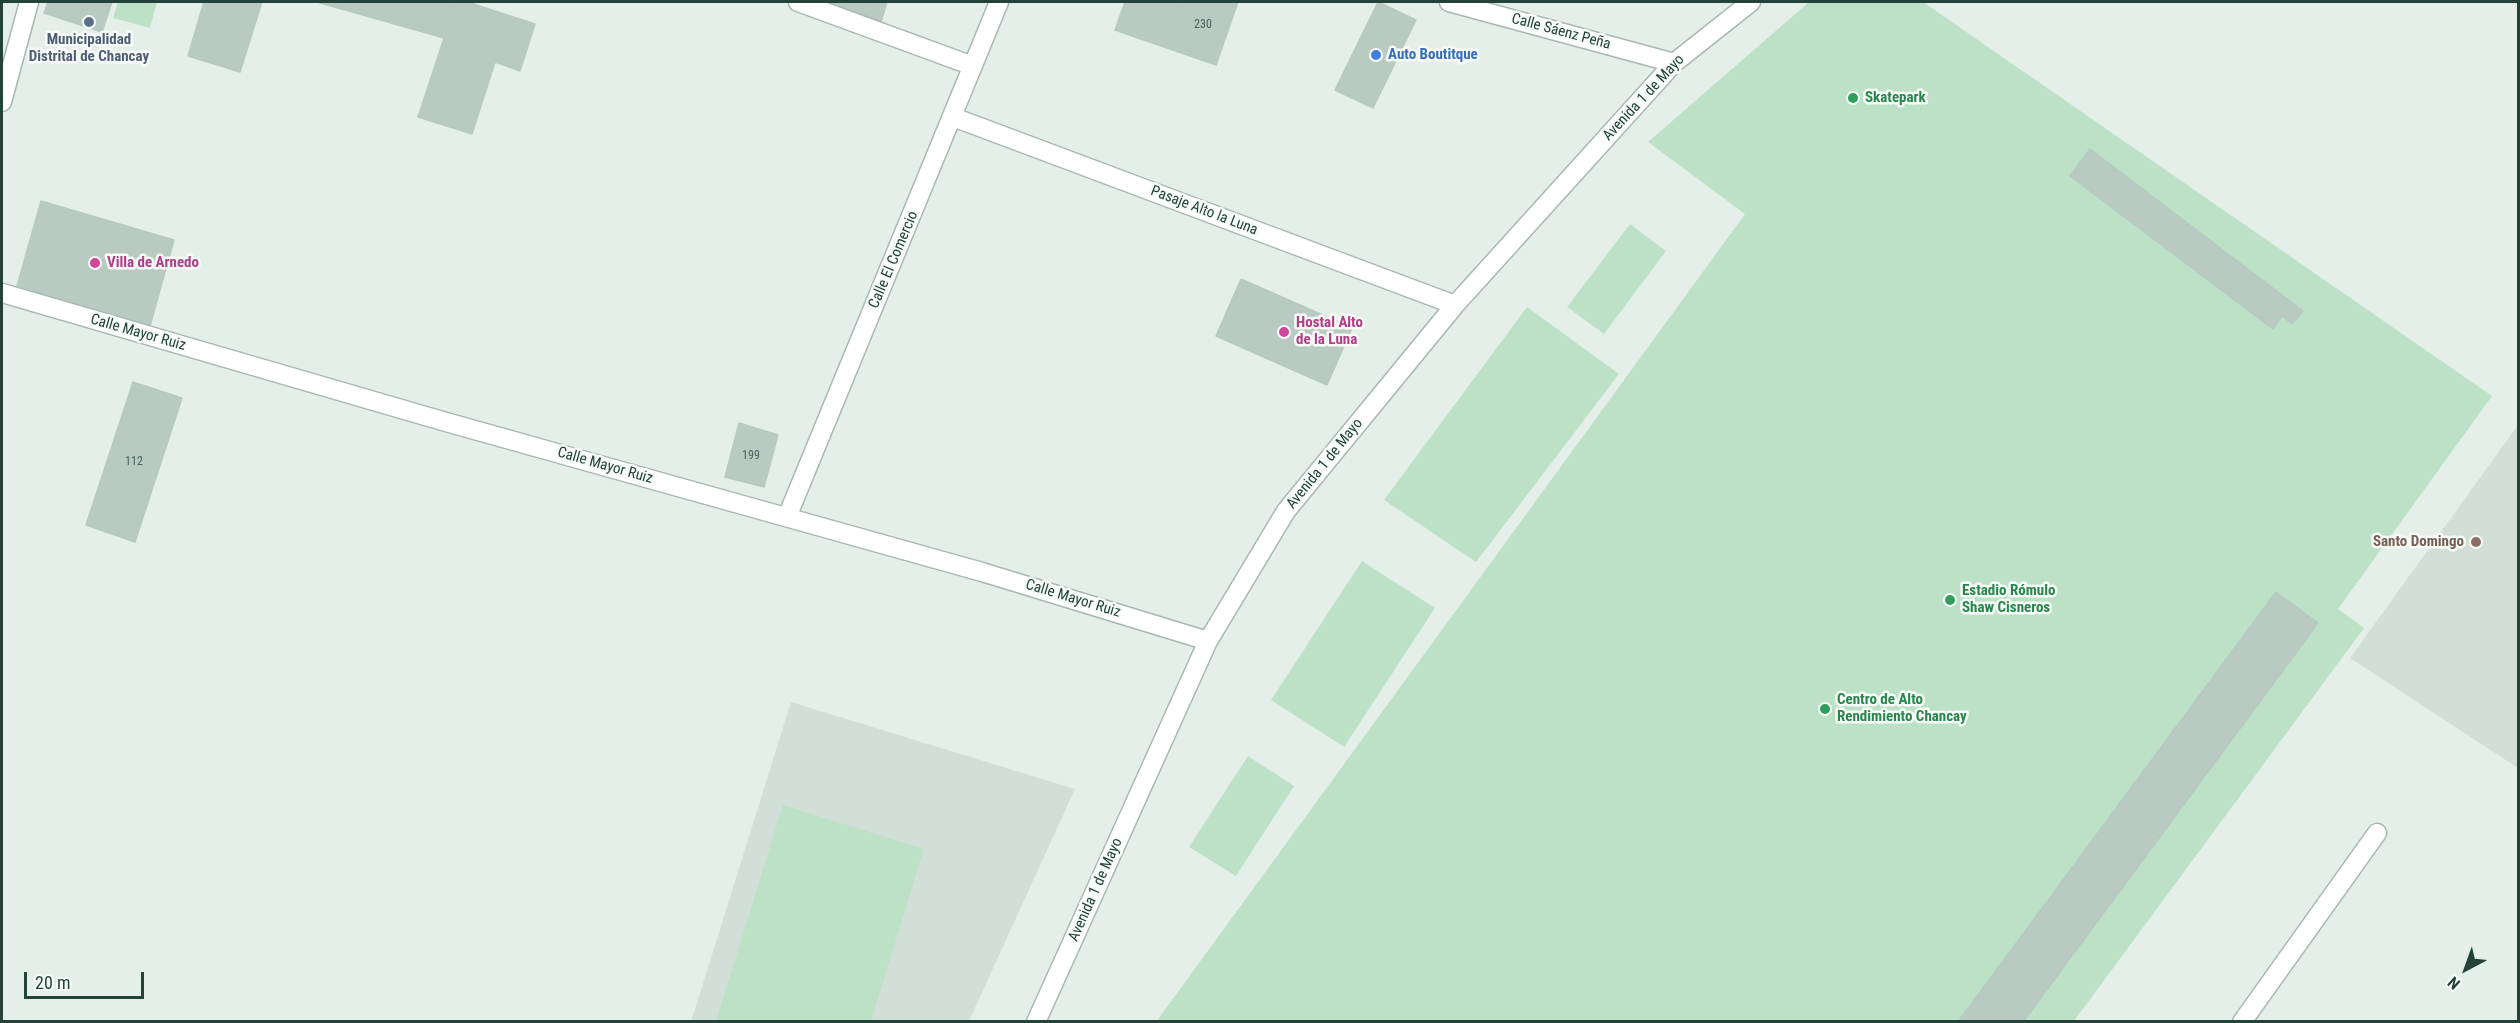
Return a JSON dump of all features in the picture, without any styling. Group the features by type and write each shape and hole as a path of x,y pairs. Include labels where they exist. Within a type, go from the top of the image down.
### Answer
{"street":[{"path":"2,102 29,2"},
{"path":"798,2 973,66"},
{"name":"Calle El Comercio","path":"787,517 999,2"},
{"name":"Calle Sáenz Peña","path":"1449,2 1674,63"},
{"name":"Avenida 1 de Mayo","path":"1036,1022 1208,641 1286,511 1455,305 1674,63 1751,2"},
{"name":"Pasaje Alto la Luna","path":"953,117 1455,305"},
{"name":"Calle Mayor Ruiz","path":"2,294 446,422 982,572 1208,641"},
{"path":"2242,1022 2377,832"}],"shaded area":[{"name":"Santo Domingo","path":"2518,425 2518,768 2350,658"},
{"path":"791,702 1075,789 969,1021 691,1022"}],"green space":[{"path":"118,2 157,2 150,28 113,18"},
{"name":"Centro de Alto Rendimiento Chancay","path":"1809,2 1923,2 2492,396 2338,609 2364,628 2074,1021 1156,1022 1745,214 1648,142"},
{"path":"1630,224 1666,251 1604,334 1567,307"},
{"path":"1527,307 1619,374 1476,562 1384,500"},
{"path":"1362,561 1435,608 1344,747 1271,700"},
{"path":"1248,756 1294,786 1236,876 1189,847"},
{"path":"783,805 924,849 871,1021 716,1021"}],"building":[{"name":"Municipalidad Distrital de Chancay","path":"48,2 112,2 102,32 44,13"},
{"path":"204,2 262,2 240,72 188,56"},
{"path":"317,2 456,2 444,38"},
{"path":"456,2 467,2 535,24 520,71 495,62 472,134 418,117"},
{"path":"816,2 887,2 881,22"},
{"path":"1125,2 1184,2 1167,48 1115,30"},
{"path":"1184,2 1238,2 1216,65 1167,48"},
{"name":"Auto Boutitque","path":"1378,2 1416,20 1373,108 1335,90"},
{"path":"2090,149 2303,311 2292,324 2282,316 2273,329 2070,176"},
{"name":"Villa de Arnedo","path":"41,201 174,240 150,326 17,286"},
{"name":"Hostal Alto de la Luna","path":"1241,279 1352,328 1327,385 1216,336"},
{"path":"133,382 182,398 135,542 86,525"},
{"path":"739,423 778,435 764,487 725,477"},
{"path":"2276,592 2318,623 2023,1022 1958,1022"}],"place":[{"name":"Municipalidad Distrital de Chancay","path":"89,22"},
{"name":"Auto Boutitque","path":"1376,55"},
{"name":"Skatepark","path":"1853,98"},
{"name":"Villa de Arnedo","path":"95,263"},
{"name":"Hostal Alto de la Luna","path":"1284,332"},
{"name":"Santo Domingo","path":"2476,542"},
{"name":"Estadio Rómulo Shaw Cisneros","path":"1950,600"},
{"name":"Centro de Alto Rendimiento Chancay","path":"1825,709"}]}
